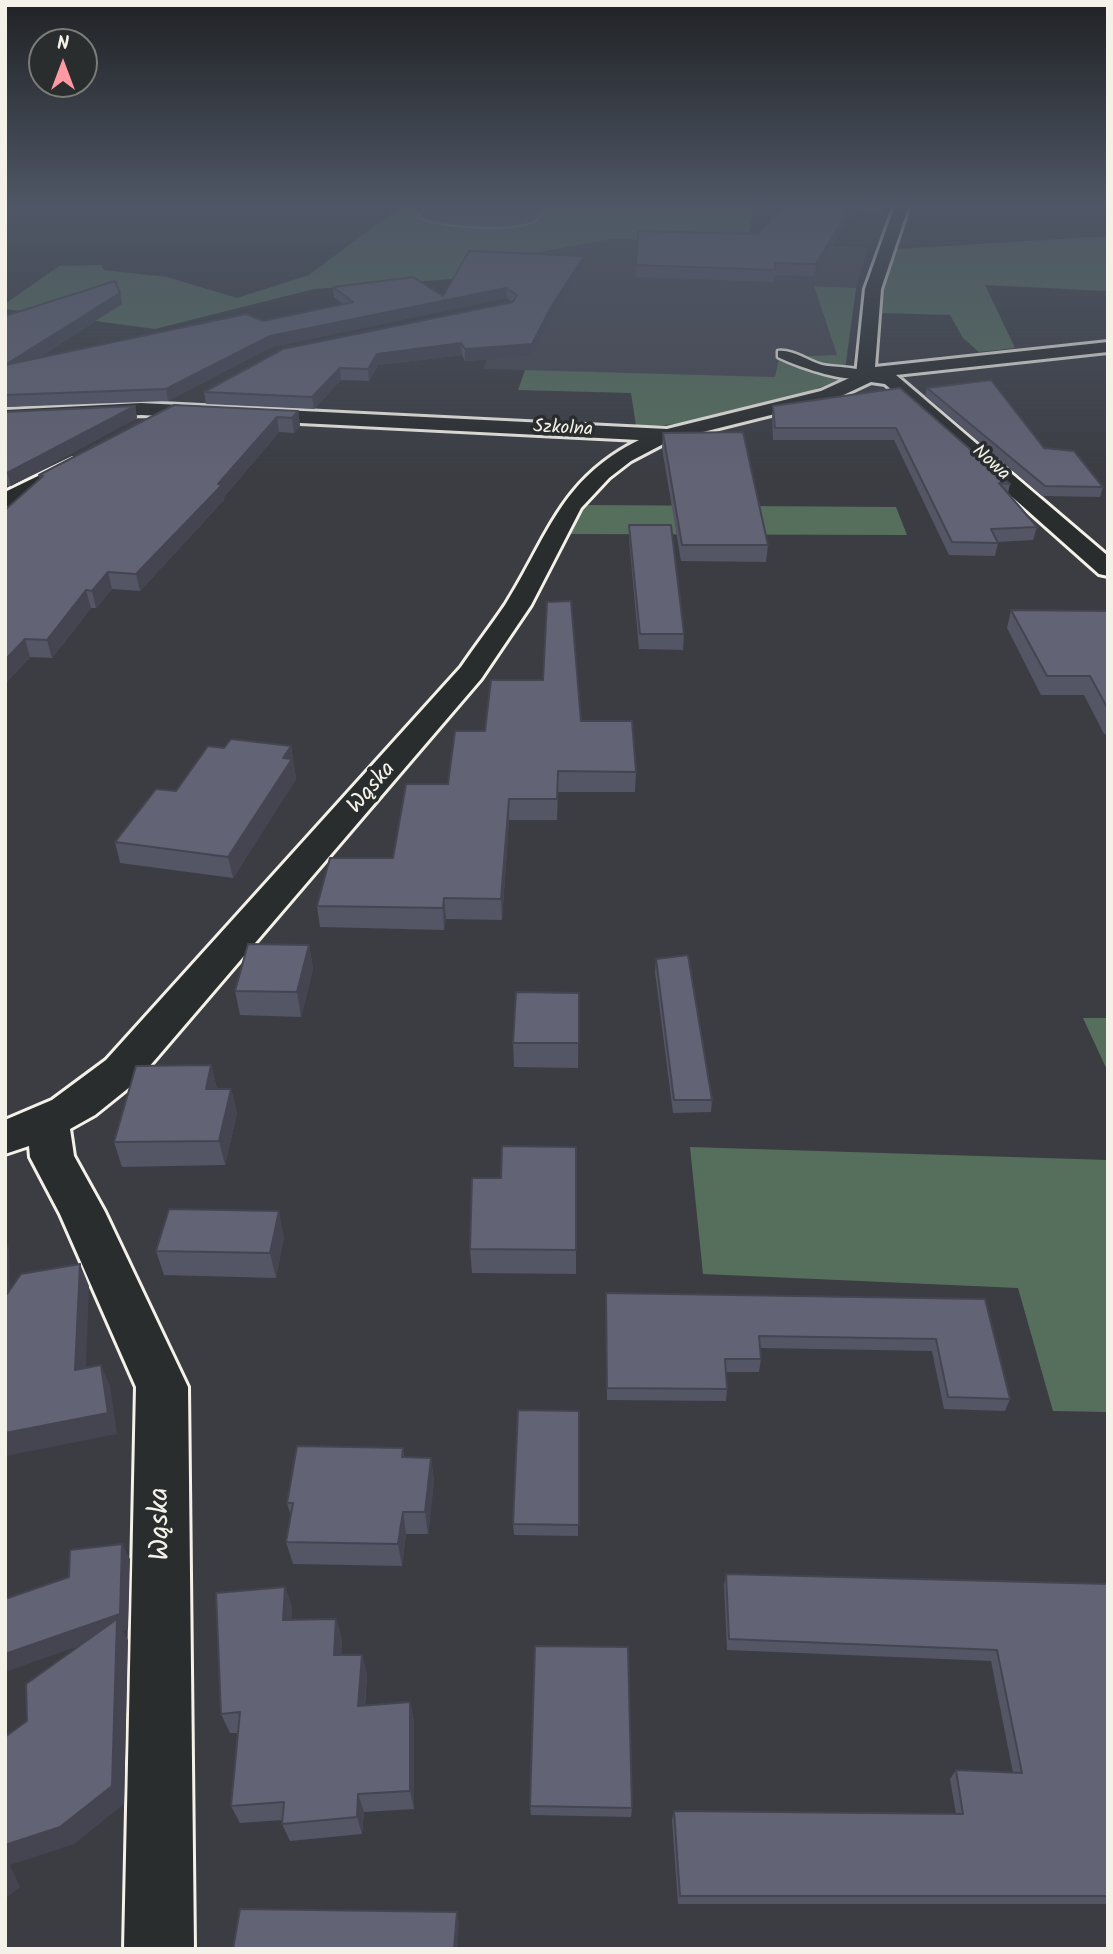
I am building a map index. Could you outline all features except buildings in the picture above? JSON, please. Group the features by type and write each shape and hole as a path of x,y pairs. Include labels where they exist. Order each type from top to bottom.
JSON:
{"street":[{"path":"865,374 872,296"},
{"name":"Szkolna","path":"5,416 171,410 667,435 828,395 851,387 865,374 1108,347"},
{"name":"Nowa","path":"865,374 891,379 928,408 1108,569"},
{"path":"138,429 208,390"},
{"name":"Wąska","path":"159,1949 162,1387 82,1212 52,1157 27,1130 86,1101 121,1072 471,673 518,605 570,506 581,493 607,466 667,435"},
{"path":"5,501 95,454"}],"lane":[{"path":"783,354 805,366 828,372 865,374"}],"shaded area":[{"path":"512,296 817,296 837,355 779,357 775,377 483,369"}],"green space":[{"path":"16,296 285,296 155,329 5,309 5,304"},
{"path":"817,296 855,296 844,377 771,404 686,423 636,426 631,393 518,390 525,370 775,377 779,357 837,355"},
{"path":"882,296 990,296 1015,348 979,352 963,338 950,315 881,313"},
{"path":"584,505 896,507 907,535 566,534"},
{"path":"1083,1018 1108,1018 1108,1072"},
{"path":"690,1147 1108,1160 1108,1412 1053,1411 1018,1288 703,1274"}]}
